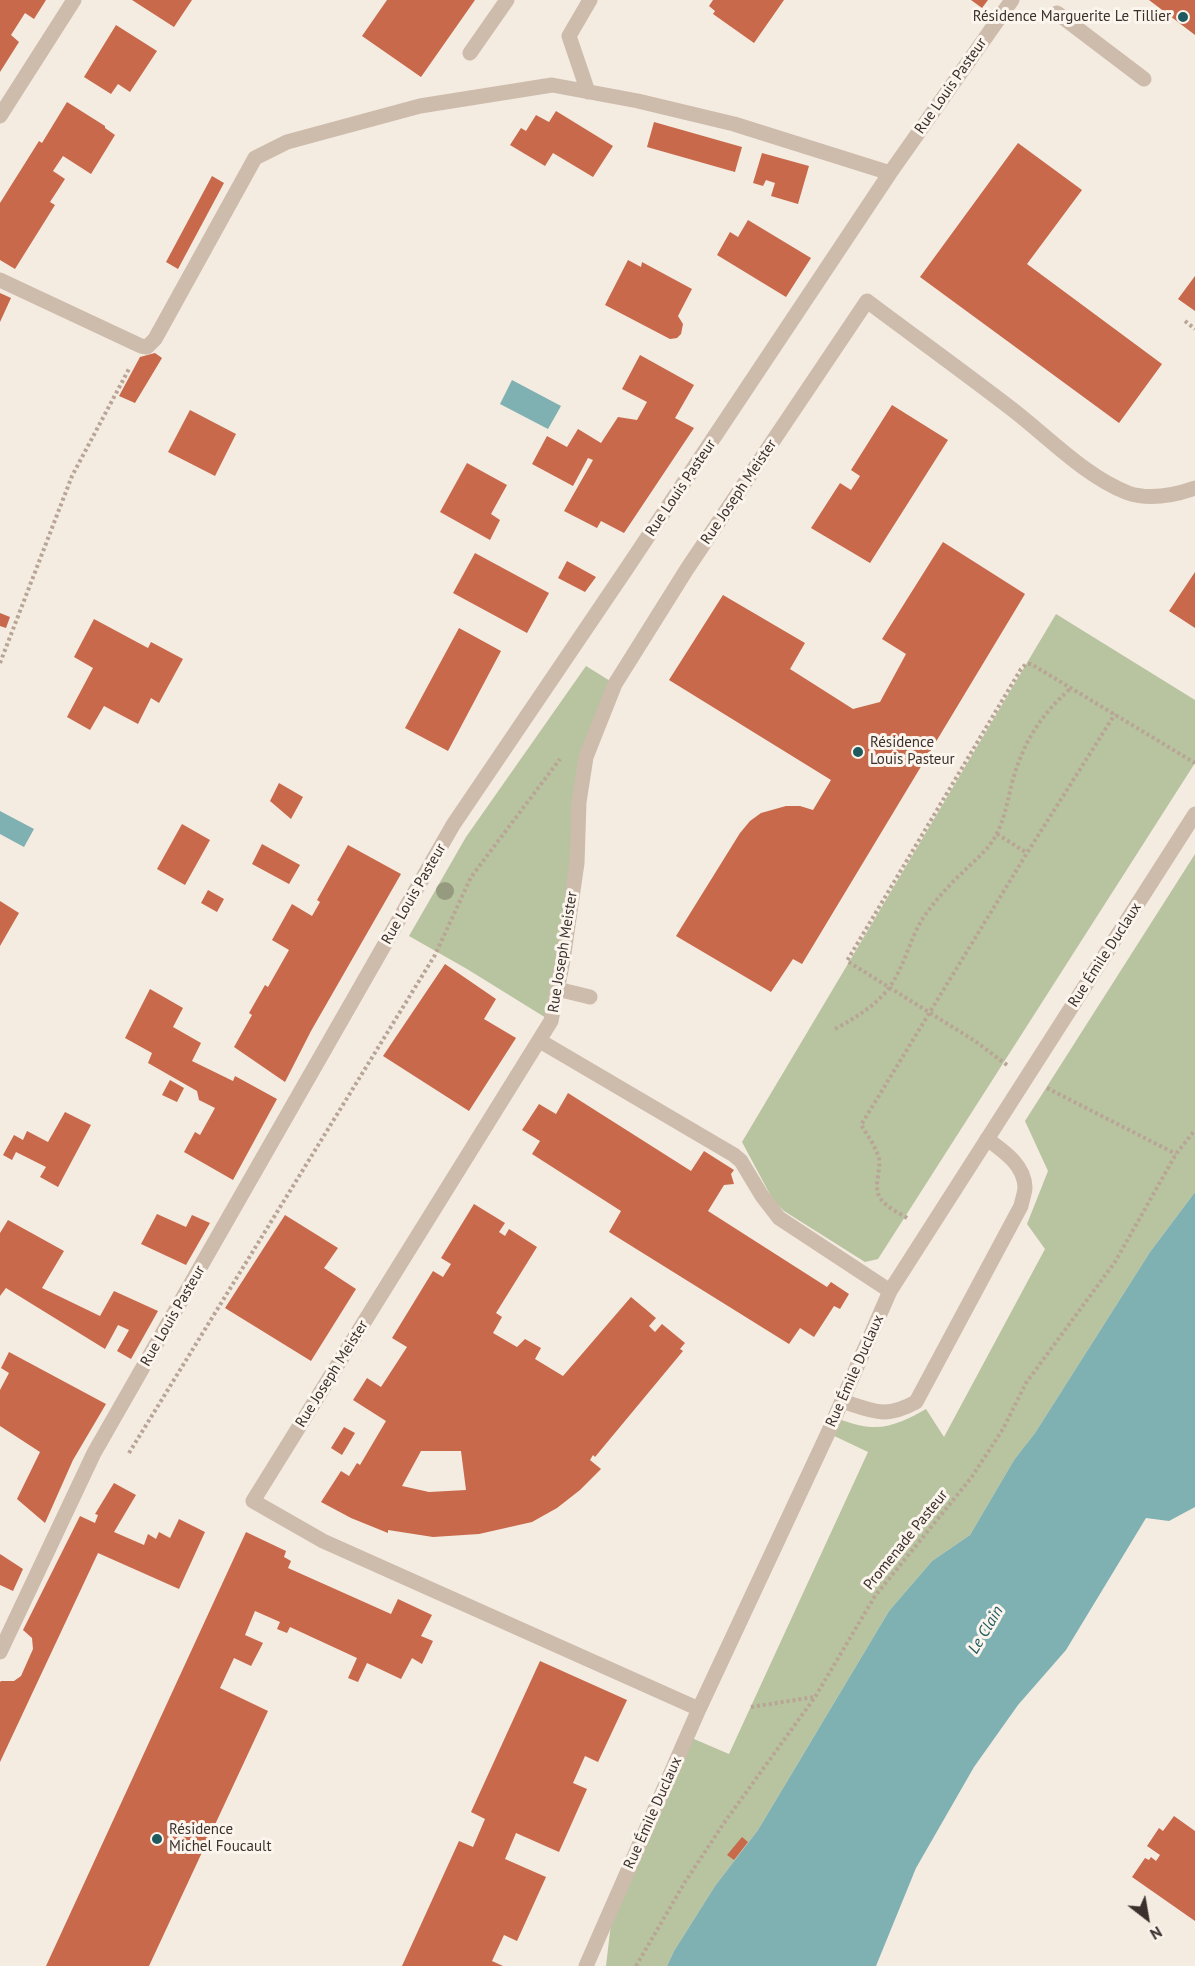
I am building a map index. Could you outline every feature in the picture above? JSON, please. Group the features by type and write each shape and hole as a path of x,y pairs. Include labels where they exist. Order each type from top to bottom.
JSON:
{"street":[{"path":"0,116 74,0"},
{"path":"470,53 507,0"},
{"path":"588,92 569,36 590,0"},
{"name":"Rue Louis Pasteur","path":"0,1652 94,1454 453,825 890,172 1012,0"},
{"path":"1057,13 1144,79"},
{"path":"0,280 147,347 155,339 255,158 287,142 420,106 552,85 734,124 890,172"},
{"name":"Rue Joseph Meister","path":"699,1709 323,1541 253,1501 551,1021 563,960 577,863 579,802 586,757 615,684 687,569 867,301 1014,411 1102,481 1130,494 1156,496 1181,493 1195,488"},
{"name":"Rue Émile Duclaux","path":"586,1966 699,1709 842,1401 890,1291 1195,814"},
{"path":"557,989 590,997"},
{"path":"540,1041 734,1155 741,1161 779,1218 890,1291"},
{"path":"842,1401 873,1411 888,1413 916,1402 1021,1206 1025,1187 1021,1171 1011,1157 987,1139"}],"path":[{"path":"1185,321 1195,329"},
{"path":"0,663 72,476 141,346"},
{"path":"1176,1154 1003,1063 975,1041 847,961 1026,664 1031,664 1195,763"},
{"path":"835,1029 861,1015 890,987 924,917 988,847 997,834 1026,743 1040,719 1071,688"},
{"path":"929,1231 886,1205 880,1197 877,1187 879,1162 871,1141 861,1125 1115,714"},
{"path":"129,1453 435,955 471,877 566,751"},
{"path":"997,834 1027,853"},
{"name":"Promenade Pasteur","path":"636,1966 685,1882 724,1822 814,1697 875,1596 971,1478 1003,1429 1026,1383 1115,1262 1176,1154 1195,1130"},
{"path":"751,1707 814,1697"}],"green space":[{"path":"1056,614 1195,700 1195,763 878,1259 865,1262 784,1211 773,1200 742,1142"},
{"path":"586,666 615,684 593,736 551,1021 409,936 466,837"},
{"path":"1195,854 1195,1192 1150,1252 1035,1433 1014,1460 970,1535 932,1561 889,1611 758,1830 715,1886 667,1966 606,1966 614,1898 687,1736 729,1754 868,1452 828,1433 835,1418 863,1426 879,1427 900,1422 926,1409 944,1437 1045,1249 1027,1224 1048,1171 1025,1121"}],"water":[{"path":"512,380 561,406 548,429 500,404"},
{"path":"0,811 34,829 24,847 0,834"},
{"name":"Le Clain","path":"1195,1192 1195,1507 1169,1521 1146,1518 1066,1650 1018,1705 974,1767 916,1868 876,1966 667,1966 715,1886 758,1830 889,1611 932,1561 970,1535 1014,1460 1035,1433 1150,1252"}],"building":[{"path":"0,0 46,0 34,19 25,13 11,35 19,42 0,72"},
{"path":"132,0 192,0 174,27"},
{"path":"387,0 475,0 421,77 362,36"},
{"path":"713,0 784,0 754,43 713,14 715,11 709,6"},
{"path":"971,0 988,0 982,8"},
{"name":"Résidence Marguerite Le Tillier","path":"1149,0 1195,0 1195,35"},
{"path":"116,25 157,51 130,92 118,84 111,94 84,77"},
{"path":"67,102 115,135 91,174 63,156 53,171 65,179 50,202 55,205 15,269 0,260 0,203 39,141 42,143"},
{"path":"556,111 613,146 593,177 553,153 545,166 510,145 521,128 526,131 536,115 549,122"},
{"path":"654,122 742,147 735,172 647,147"},
{"path":"1018,143 1082,190 1027,264 1162,364 1119,423 920,277"},
{"path":"762,153 809,166 798,204 771,196 775,183 766,180 763,186 753,183"},
{"path":"212,176 224,183 178,269 166,262"},
{"path":"748,220 811,258 786,297 717,255 730,232 738,237"},
{"path":"628,260 641,267 642,262 692,289 678,316 683,324 681,334 677,338 670,339 605,305"},
{"path":"1195,276 1195,311 1178,299"},
{"path":"0,293 11,298 0,322"},
{"path":"155,353 162,358 135,403 119,396 140,357"},
{"path":"640,355 694,385 675,418 694,428 624,533 601,521 597,528 564,511 593,460 588,458 573,486 532,464 547,436 567,447 578,429 601,443 618,417 637,420 647,402 622,389"},
{"path":"892,405 948,440 870,563 811,528 840,483 851,490 860,476 851,470"},
{"path":"190,410 236,434 215,476 168,452"},
{"path":"467,463 507,485 491,514 500,520 490,540 440,512"},
{"name":"Résidence Louis Pasteur","path":"943,542 1025,594 802,964 793,959 771,992 676,936 740,833 750,821 761,813 786,806 800,806 813,810 831,780 669,680 723,595 805,643 790,669 853,709 880,702 906,654 882,639"},
{"path":"475,553 549,593 527,633 453,593"},
{"path":"567,561 596,577 585,592 558,578"},
{"path":"1195,572 1195,628 1169,611"},
{"path":"0,613 10,617 6,628 0,626"},
{"path":"94,619 148,648 151,642 183,659 159,703 151,698 138,724 104,706 90,730 67,717 93,668 74,657"},
{"path":"459,628 501,651 448,751 405,728"},
{"path":"279,783 303,797 291,819 270,801"},
{"path":"182,824 210,840 185,885 157,869"},
{"path":"262,844 300,865 289,884 252,864"},
{"path":"348,845 401,874 311,1031 285,1082 234,1047 252,1015 249,1013 265,985 268,987 289,950 272,940 292,904 312,916 320,902 317,900"},
{"path":"208,890 224,899 217,912 201,903"},
{"path":"0,901 19,913 0,946"},
{"path":"445,964 496,999 484,1019 516,1038 469,1111 383,1056"},
{"path":"150,989 183,1008 173,1027 201,1043 192,1061 233,1081 235,1076 277,1099 233,1180 184,1152 195,1132 200,1135 215,1108 199,1100 197,1091 148,1063 152,1053 125,1038"},
{"path":"170,1080 184,1088 177,1102 162,1095"},
{"path":"568,1093 691,1171 704,1151 734,1170 731,1174 734,1184 724,1185 708,1211 827,1287 831,1282 849,1294 840,1309 834,1306 814,1337 800,1328 789,1344 609,1232 621,1211 532,1154 540,1141 522,1130 539,1104 556,1114"},
{"path":"65,1112 91,1125 58,1187 40,1177 46,1167 16,1152 12,1160 3,1155 14,1135 23,1140 27,1131 48,1142"},
{"path":"474,1204 505,1223 499,1232 505,1236 509,1229 537,1247 496,1313 502,1317 493,1333 517,1347 525,1339 541,1348 535,1359 563,1376 631,1297 656,1318 649,1326 655,1332 662,1324 685,1343 680,1349 683,1351 595,1457 593,1455 590,1460 601,1469 557,1508 532,1522 479,1534 433,1537 388,1530 388,1533 351,1518 321,1502 341,1471 349,1476 357,1463 360,1465 386,1421 353,1400 367,1378 381,1387 407,1347 392,1338 433,1271 443,1277 451,1264 441,1258","holes":["421,1451 461,1451 466,1490 429,1492 402,1486"]},
{"path":"157,1214 186,1227 192,1215 210,1223 186,1265 141,1244"},
{"path":"285,1215 338,1248 324,1268 356,1289 311,1361 225,1308"},
{"path":"8,1220 64,1251 42,1288 100,1316 114,1291 158,1311 131,1359 117,1351 129,1330 118,1325 105,1349 6,1288 0,1296 0,1233"},
{"path":"9,1352 106,1404 73,1460 45,1523 17,1499 40,1452 0,1426 0,1390 9,1373 1,1368"},
{"path":"344,1427 355,1433 342,1455 331,1448"},
{"path":"114,1483 136,1495 114,1532 144,1545 148,1534 156,1539 159,1532 170,1538 179,1519 205,1532 179,1589 98,1553 0,1762 0,1682 14,1681 21,1676 33,1649 32,1638 23,1630 80,1516 95,1523 98,1515 95,1514"},
{"name":"Résidence Michel Foucault","path":"246,1532 286,1551 284,1557 291,1561 288,1568 391,1614 398,1599 432,1615 421,1636 433,1641 422,1664 412,1658 401,1679 367,1663 358,1682 348,1678 357,1658 290,1627 287,1633 277,1629 280,1622 255,1611 245,1635 263,1643 251,1666 234,1658 220,1688 268,1711 149,1966 46,1966"},
{"path":"0,1554 23,1569 13,1591 0,1585"},
{"path":"540,1661 627,1700 598,1762 585,1756 573,1783 587,1789 559,1852 516,1833 505,1859 546,1877 517,1941 504,1935 492,1961 503,1966 402,1966 459,1841 473,1847 485,1819 471,1812"},
{"path":"1174,1816 1195,1831 1195,1921 1132,1877 1145,1858 1149,1860 1151,1857 1156,1861 1160,1855 1147,1846 1159,1828 1163,1831"},
{"path":"742,1837 748,1842 734,1860 727,1855"}],"place":[{"name":"Résidence Marguerite Le Tillier","path":"1183,17"},
{"name":"Résidence Louis Pasteur","path":"858,752"},
{"name":"Résidence Michel Foucault","path":"157,1839"}]}
